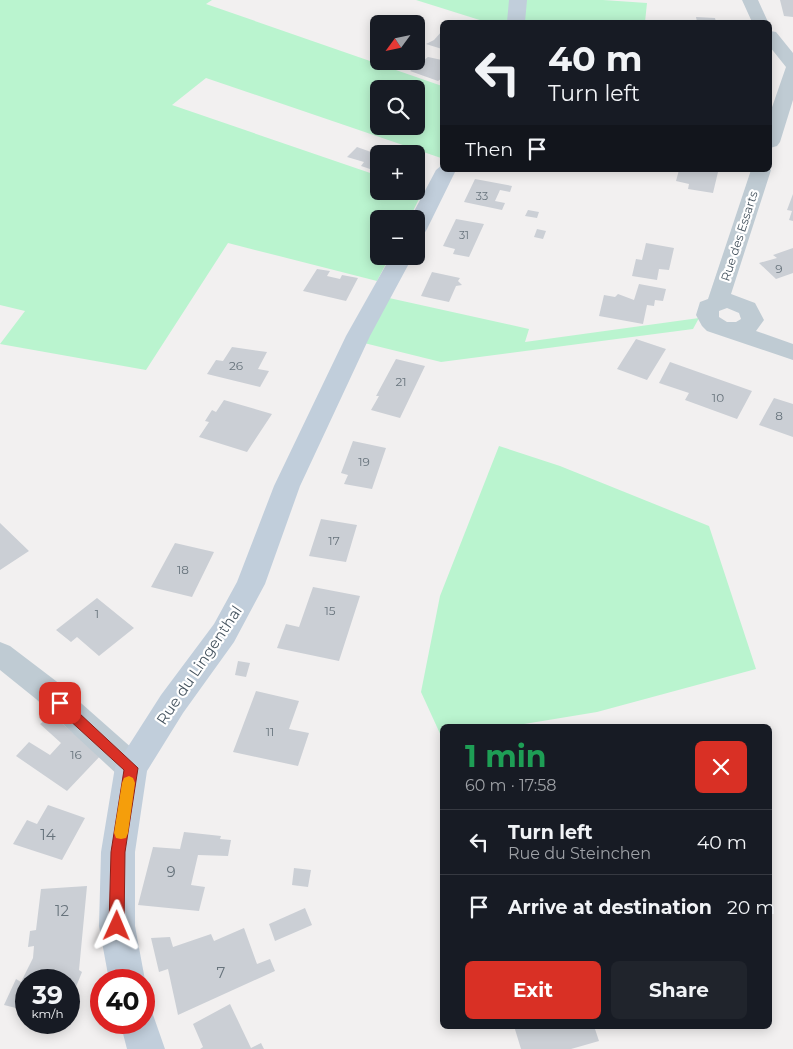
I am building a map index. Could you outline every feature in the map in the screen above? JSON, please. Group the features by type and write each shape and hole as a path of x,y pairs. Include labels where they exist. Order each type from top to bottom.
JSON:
{"street":[{"path":"516,20 518,0"},
{"path":"750,0 759,20"},
{"path":"772,38 793,64"},
{"path":"772,136 793,71"},
{"path":"425,211 445,172"},
{"name":"Rue des Essarts","path":"740,328 752,315 745,306 732,301 718,301 760,172"},
{"name":"Rue du Lingenthal","path":"125,969 117,926 118,852 131,768 172,704 224,633 251,584 287,486 358,336 397,265"},
{"path":"740,328 793,340"},
{"path":"740,328 793,352"},
{"path":"0,654 46,690 131,768"},
{"path":"142,1034 146,1049"}],"green space":[{"path":"0,0 212,0 206,4 370,61 370,70 396,70 425,80 370,80 370,134 206,78 172,105 370,173 370,200 418,200 414,210 370,210 370,265 385,265 377,281 228,243 146,370 0,344 25,311 0,305"},
{"path":"416,0 603,0 647,3 645,20 480,20"},
{"path":"425,80 440,85 440,158 425,153 425,145 403,145 373,135 425,135"},
{"path":"380,296 529,329 525,342 699,318 693,329 441,362 356,341"},
{"path":"499,446 560,466 709,526 756,669 597,712 524,724 440,724 440,734 421,692 440,596"}],"building":[{"path":"780,0 793,0 793,17 784,16"},
{"path":"696,17 715,18 716,20 697,20"},
{"path":"440,33 440,48 426,44 434,40"},
{"path":"428,57 440,60 440,80 438,81 410,71 425,70 425,59"},
{"path":"357,147 370,152 370,169 361,166 364,162 347,157"},
{"path":"678,172 718,172 713,193 688,189 689,184 676,181"},
{"path":"475,179 512,186 510,192 500,190 495,201 505,203 502,210 464,202"},
{"path":"793,194 793,221 789,220 792,211 787,210"},
{"path":"528,210 539,212 537,218 525,216"},
{"path":"456,219 484,224 469,257 453,254 455,249 443,246"},
{"path":"537,229 546,231 543,239 534,237"},
{"path":"646,243 674,248 669,270 659,269 657,280 632,276 636,259 642,260"},
{"path":"793,248 793,273 776,279 759,263 777,258 773,255"},
{"path":"317,269 330,271 327,276 340,279 342,275 358,278 346,301 303,291"},
{"path":"432,272 460,278 458,281 462,285 456,286 449,302 421,296"},
{"path":"639,284 666,289 663,301 655,300 654,306 647,305 643,324 599,316 604,295 615,297 618,294 634,300"},
{"path":"636,339 666,349 647,380 617,369"},
{"path":"232,347 267,352 258,369 269,371 260,387 207,374 216,360 223,361"},
{"path":"396,359 425,366 400,418 371,410 379,396 376,396"},
{"path":"670,362 752,391 737,419 685,400 689,393 659,383"},
{"path":"774,398 793,404 793,437 759,425"},
{"path":"224,400 272,414 247,452 199,437 209,422 205,421 212,410 216,412"},
{"path":"353,441 386,448 372,489 344,484 348,475 341,473"},
{"path":"321,519 357,525 346,562 309,556"},
{"path":"0,523 29,551 0,570"},
{"path":"175,543 214,552 192,597 151,587"},
{"path":"313,587 360,596 339,661 277,648 286,624 299,627"},
{"path":"97,598 134,628 99,656 77,637 71,642 56,630"},
{"path":"238,661 250,663 246,677 235,675"},
{"path":"256,691 299,701 289,729 309,733 298,766 233,752"},
{"path":"52,715 72,732 103,753 67,791 16,756 29,742 50,755 61,743 40,724"},
{"path":"48,805 85,818 62,860 13,844 27,820 37,824"},
{"path":"184,832 221,836 220,839 231,840 228,856 198,855 191,885 205,887 199,911 138,905 153,847 180,849"},
{"path":"294,868 311,870 308,887 292,885"},
{"path":"87,886 79,969 28,969 33,958 34,946 28,947 30,931 36,930 41,889"},
{"path":"305,908 312,925 275,941 269,924"},
{"path":"244,928 257,964 270,959 275,971 178,1015 168,969 159,972 151,938 170,937 173,947 211,934 214,941"},
{"path":"15,981 15,1008 4,1005"},
{"path":"230,1004 251,1048 261,1043 264,1049 200,1049 203,1047 193,1024"},
{"path":"515,1029 595,1029 599,1041 571,1049 521,1049"}],"slow traffic":[{"path":"121,833 129,783"}],"route":[{"path":"60,703 131,768 118,852 117,926"}]}
